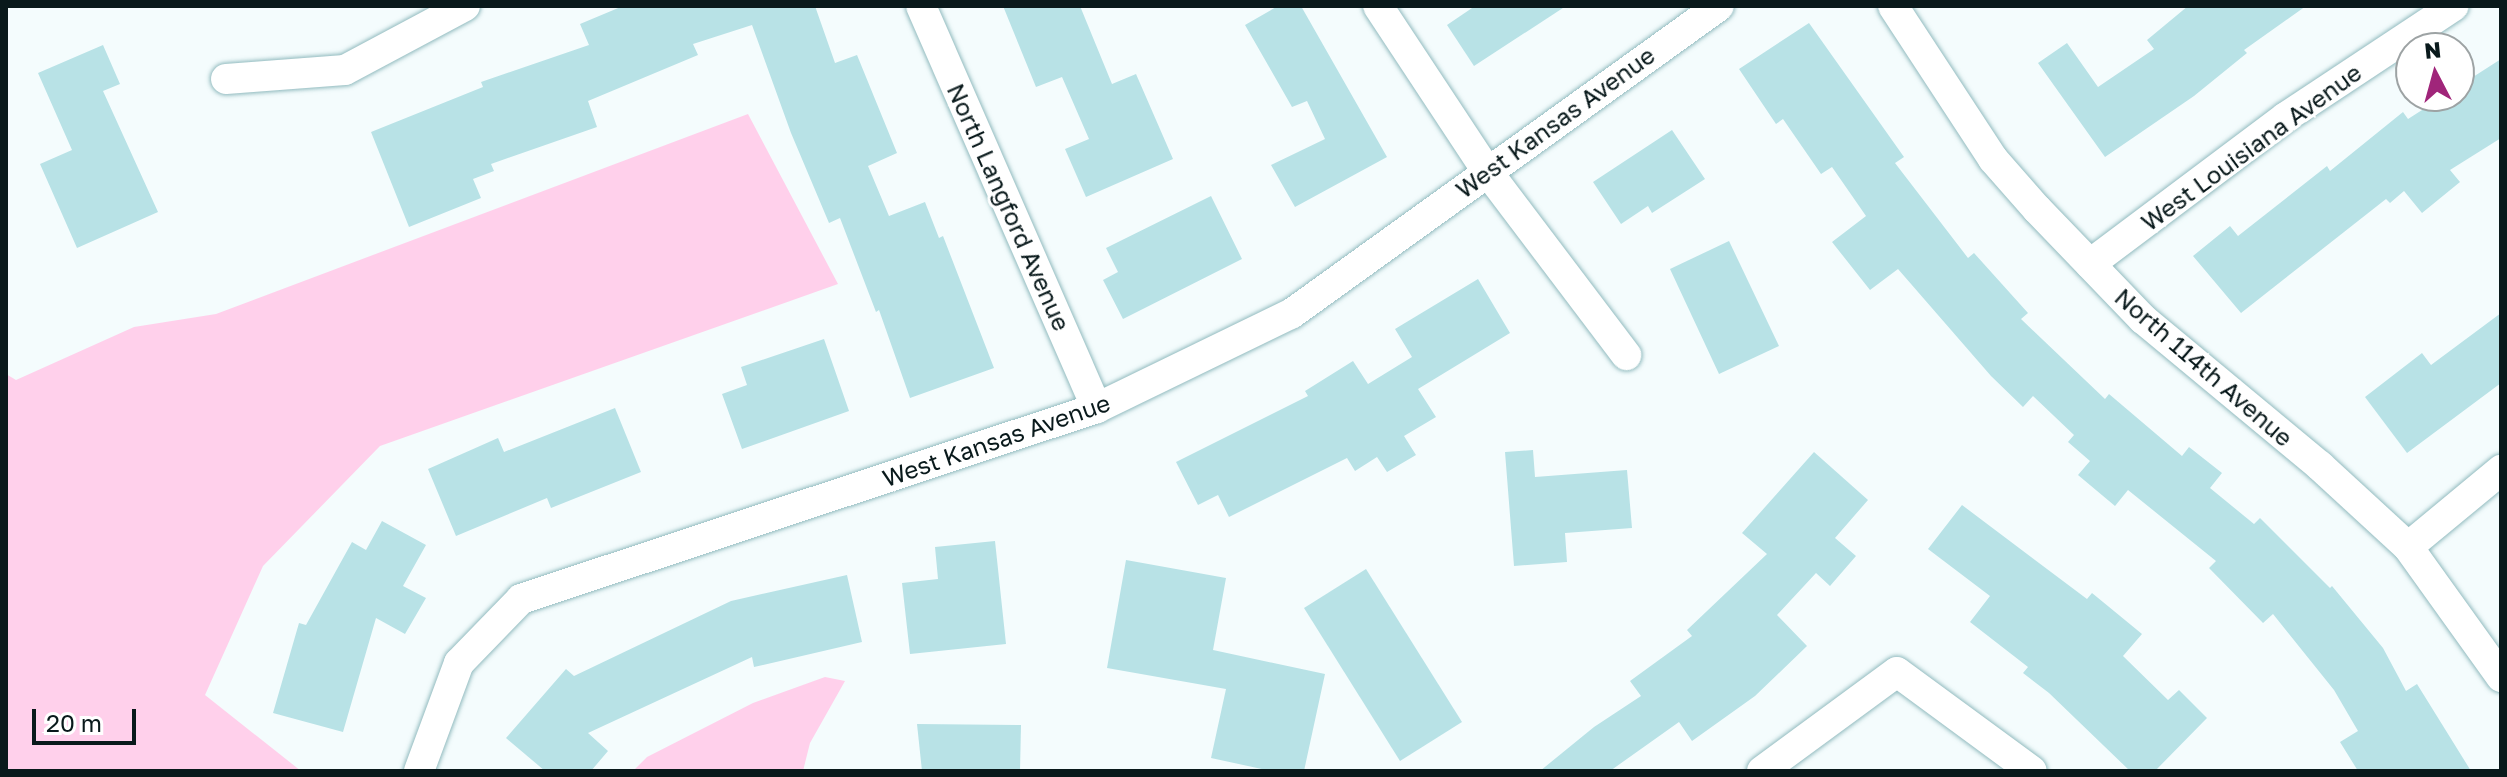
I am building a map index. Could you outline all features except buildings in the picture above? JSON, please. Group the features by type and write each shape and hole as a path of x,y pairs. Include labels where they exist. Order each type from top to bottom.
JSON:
{"street":[{"path":"226,79 345,70 465,6"},
{"name":"North Langford Avenue","path":"921,6 1097,408"},
{"path":"1378,6 1487,171 1626,355"},
{"name":"West Kansas Avenue","path":"419,771 459,663 521,599 1097,408 1291,314 1719,6"},
{"name":"North 114th Avenue","path":"1893,6 1993,159 2090,264 2186,358 2320,466 2408,547 2501,677"},
{"name":"West Louisiana Avenue","path":"2090,264 2286,117 2454,6"},
{"path":"2408,547 2501,470"},
{"path":"1762,771 1897,672 2032,771"}],"shaded area":[{"path":"748,114 838,284 380,446 263,566 205,695 301,771 6,771 6,374 16,380 134,327 216,314"},
{"path":"825,677 845,681 810,743 803,771 633,771 647,757 753,703"}]}
